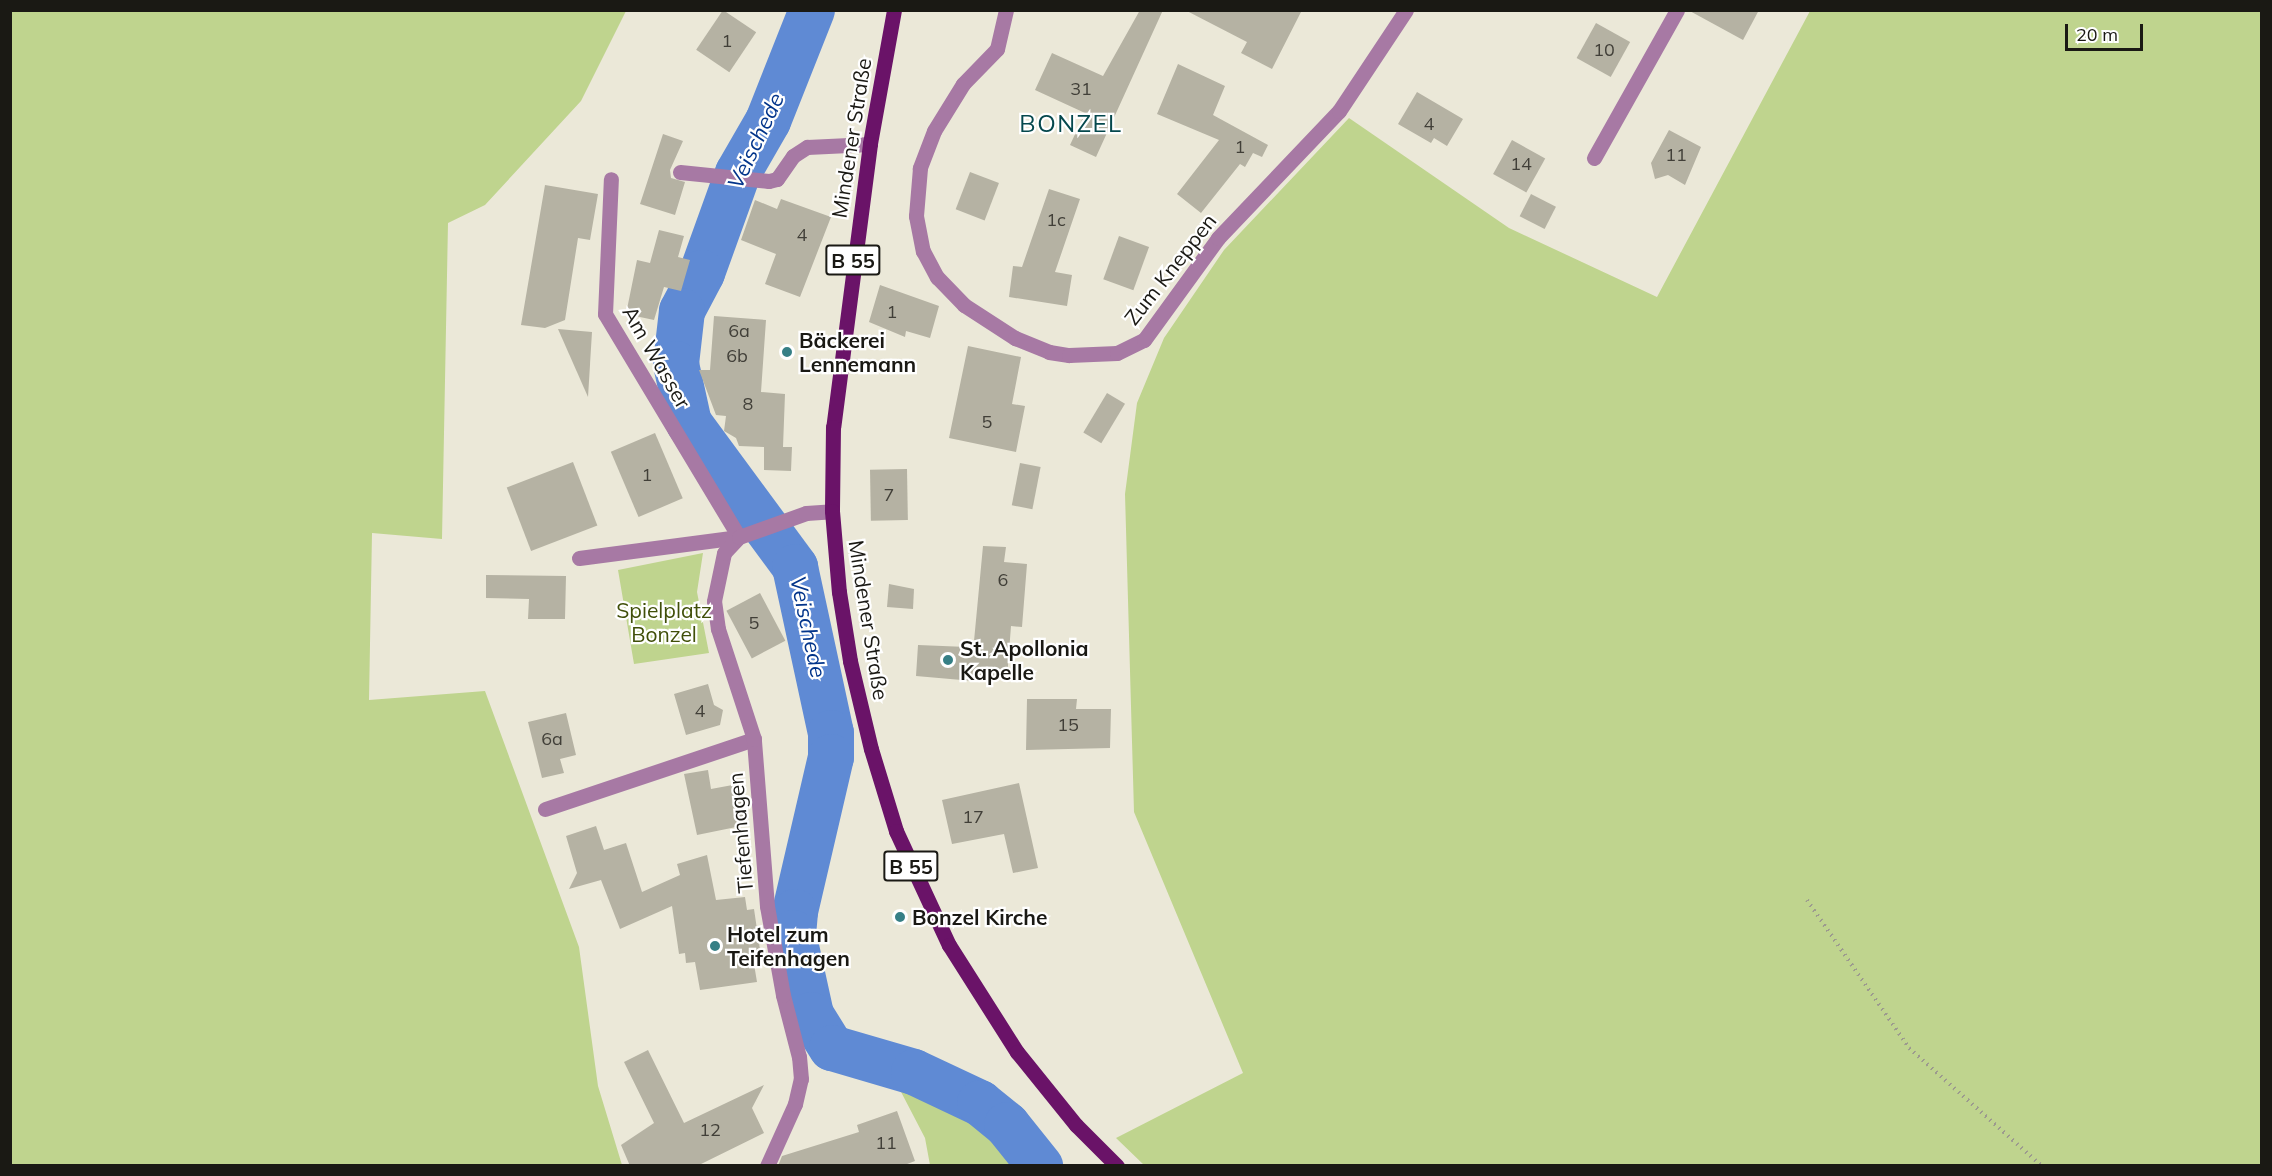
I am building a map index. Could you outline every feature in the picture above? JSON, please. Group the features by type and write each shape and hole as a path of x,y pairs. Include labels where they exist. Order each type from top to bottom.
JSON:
{"main road":[{"name":"Mindener Straße","path":"894,10 870,144 840,352 833,427 832,511 839,592 850,661 871,749 896,831 916,879 949,945 1017,1052 1076,1125 1117,1166"}],"street":[{"name":"Zum Kneppen","path":"1006,10 997,49 963,84 934,130 921,168 916,216 923,251 937,277 964,305 1015,338 1049,352 1069,355 1117,353 1144,340 1218,238 1339,111 1406,10"},
{"path":"1594,158 1677,10"},
{"path":"680,172 757,180 777,179 798,152 807,147 870,144"},
{"name":"Am Wasser","path":"610,178 605,315 745,534"},
{"path":"579,558 745,534 790,518 832,511"},
{"name":"Tiefenhagen","path":"745,534 724,553 714,601 718,629 754,739 767,906 801,1079 795,1104 767,1166"},
{"name":"Tiefenhagen","path":"546,809 754,739"}],"path":[{"path":"1807,900 1909,1048 2042,1166"}],"green space":[{"path":"10,11 626,11 581,101 485,205 448,223 442,539 372,533 369,700 485,691 579,947 598,1086 622,1165 11,1165"},
{"path":"1810,11 2261,11 2261,1165 1144,1165 1116,1138 1243,1073 1134,812 1125,494 1137,403 1164,338 1224,250 1349,118 1509,228 1657,297"},
{"name":"Spielplatz Bonzel","path":"703,553 697,592 709,653 634,664 618,570"},
{"path":"899,1088 961,1098 1026,1165 930,1165 925,1138"}],"building":[{"path":"723,10 756,32 729,72 696,50"},
{"path":"1140,10 1163,10 1096,157 1070,145 1085,113 1035,90 1052,53 1103,76"},
{"path":"1185,10 1302,10 1272,69 1241,53 1247,42"},
{"path":"1688,10 1759,10 1743,40"},
{"path":"1596,23 1630,42 1611,77 1577,58"},
{"path":"1178,64 1225,86 1213,115 1268,145 1262,157 1253,153 1245,167 1240,164 1201,213 1177,194 1219,140 1157,114"},
{"path":"1417,92 1463,119 1447,146 1434,138 1431,143 1398,124"},
{"path":"1669,130 1701,147 1685,185 1668,175 1655,179 1651,163"},
{"path":"663,134 683,141 670,170 671,178 685,182 675,215 640,204"},
{"path":"1512,140 1545,158 1526,193 1493,174"},
{"path":"970,172 999,183 985,220 956,209"},
{"path":"545,185 598,194 590,240 578,238 565,320 545,328 521,325"},
{"path":"1049,189 1080,199 1055,272 1072,275 1067,306 1009,297 1013,266 1022,267"},
{"path":"1531,194 1556,207 1545,229 1520,216"},
{"path":"781,199 831,217 800,297 765,284 776,254 741,240 755,200 777,209"},
{"path":"659,230 684,236 678,257 690,260 681,291 664,287 654,320 626,314 637,260 650,263"},
{"path":"1119,236 1149,247 1133,290 1103,279"},
{"path":"880,285 939,306 930,338 906,331 905,337 869,322"},
{"path":"714,316 766,320 761,392 785,394 783,447 792,447 791,471 764,470 764,447 739,446 736,438 724,431 726,416 716,415 699,370 710,370"},
{"path":"558,329 592,332 588,397"},
{"path":"968,346 1021,357 1012,404 1025,406 1016,452 949,438"},
{"path":"1107,393 1125,404 1101,443 1083,432"},
{"path":"655,433 683,498 639,517 611,452"},
{"path":"573,462 597,525 531,551 507,487"},
{"path":"1020,463 1041,467 1032,509 1012,505"},
{"path":"907,469 908,520 871,521 870,470"},
{"path":"983,546 1006,547 1004,562 1027,564 1022,627 1011,626 1007,678 980,675 973,681 916,676 918,645 967,647 968,641 974,641"},
{"path":"486,575 566,576 565,619 528,619 529,599 486,598"},
{"path":"889,584 914,589 913,609 887,607"},
{"path":"760,593 785,641 752,659 726,611"},
{"path":"708,684 714,705 723,710 720,725 686,735 674,694"},
{"path":"1027,699 1077,699 1076,709 1111,709 1110,748 1026,750"},
{"path":"566,713 576,755 560,759 564,773 542,778 528,722"},
{"path":"708,770 711,789 738,784 746,825 697,835 684,774"},
{"path":"1019,783 1038,868 1013,873 1004,834 952,844 942,800"},
{"path":"596,826 604,850 626,843 642,892 680,875 677,864 707,855 716,900 745,897 747,910 754,909 762,963 754,964 757,982 700,990 695,962 686,963 685,953 679,954 672,906 620,929 601,880 569,889 577,873 566,836"},
{"path":"648,1050 684,1123 764,1085 752,1108 764,1133 697,1166 630,1166 621,1145 654,1123 624,1062"},
{"path":"897,1111 915,1161 902,1166 778,1166 782,1156 859,1132 857,1125"}],"waterway":[{"name":"Veischede","path":"812,10 768,121 738,173 702,273 682,311 676,364 689,423 795,567 831,733 831,757 795,912 793,933 811,1015 832,1048 914,1072 980,1103 1007,1125 1040,1166"}],"place":[{"name":"Bäckerei Lennemann","path":"787,352"},
{"name":"St. Apollonia Kapelle","path":"948,660"},
{"name":"Bonzel Kirche","path":"900,917"},
{"name":"Hotel zum Teifenhagen","path":"715,946"}],"district":[{"name":"BONZEL","path":"1071,124"}]}
